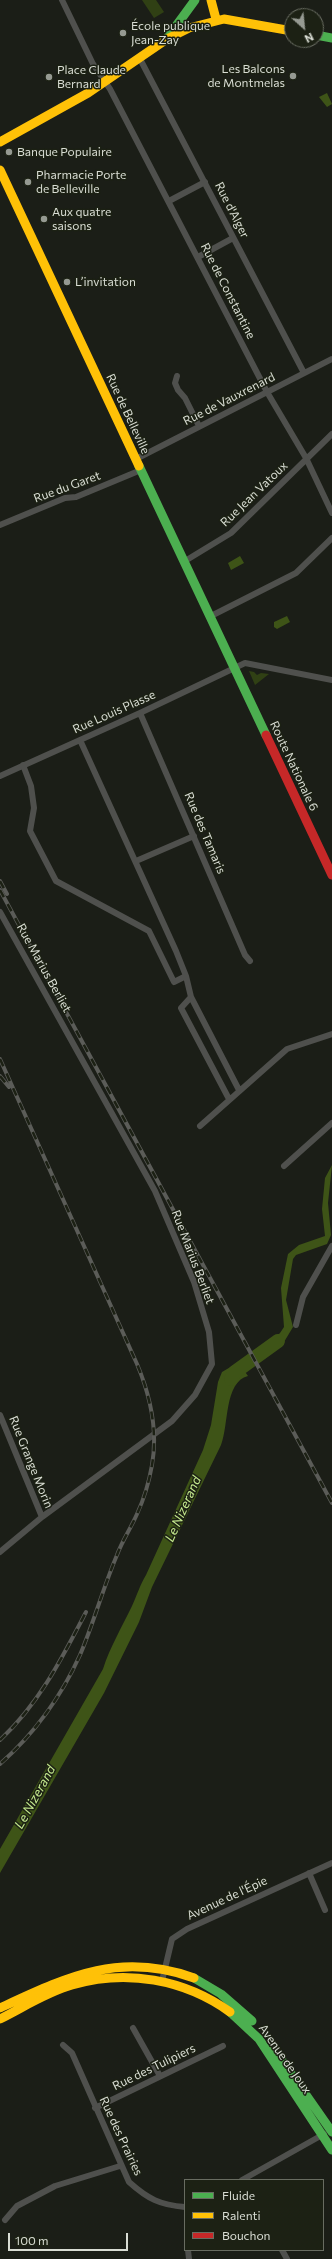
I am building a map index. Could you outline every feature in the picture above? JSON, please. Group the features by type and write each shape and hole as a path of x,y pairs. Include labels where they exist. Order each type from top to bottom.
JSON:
{"main road":[{"path":"167,39 195,0"},
{"path":"211,0 216,20"},
{"path":"0,142 88,93 139,57 167,39 189,28 216,20 284,30"},
{"path":"324,37 332,45"},
{"name":"Rue de Belleville","path":"0,170 235,667"},
{"name":"Route Nationale 6","path":"235,667 332,875"},
{"name":"Avenue de Joux","path":"0,2008 72,1975 97,1969 130,1965 164,1969 191,1977 210,1986 240,2009 267,2039 331,2131"},
{"name":"Avenue de Joux","path":"0,2019 71,1985 93,1979 121,1976 162,1981 186,1988 227,2009 246,2024 259,2039 332,2150"}],"street":[{"name":"Rue de Constantine","path":"62,0 89,57 104,81 169,201 267,392 306,458 332,513"},
{"name":"Rue d'Alger","path":"139,57 304,374"},
{"path":"169,201 205,182"},
{"path":"198,257 233,238"},
{"name":"Rue de Vauxrenard","path":"136,459 332,359"},
{"path":"177,376 175,383 178,390 185,398 199,426"},
{"name":"Rue Jean Vatoux","path":"185,561 231,533 332,434"},
{"name":"Rue du Garet","path":"0,525 65,498 76,497 141,470"},
{"path":"212,616 296,573 332,538"},
{"name":"Rue Louis Plasse","path":"0,776 140,713 245,662 332,680"},
{"name":"Rue des Tamaris","path":"140,713 246,955 250,961"},
{"path":"80,740 136,860 186,976 191,997 239,1090"},
{"path":"24,765 31,786 34,808 30,831 56,881 149,932 174,982 186,976"},
{"path":"136,860 194,836"},
{"name":"Rue Marius Berliet","path":"0,912 155,1191 194,1282 209,1332 212,1364 195,1395 172,1421 42,1517 0,1552"},
{"path":"191,997 181,1008 229,1099"},
{"path":"200,1126 287,1049 332,1034"},
{"path":"284,1166 332,1123"},
{"path":"296,1325 303,1297 332,1246"},
{"name":"Rue Grange Morin","path":"0,1415 42,1517"},
{"name":"Avenue de l'Épie","path":"162,1981 172,1939 182,1932 332,1863"},
{"path":"309,1873 325,1910"},
{"path":"133,2028 160,2076"},
{"name":"Rue des Prairies","path":"63,2045 72,2054 120,2166 129,2182 143,2195 165,2205 184,2207"},
{"name":"Rue des Tulipiers","path":"95,2108 223,2046"},
{"path":"244,2179 331,2131"},
{"path":"6,2220 17,2206 55,2186 120,2166"}],"shaded area":[{"path":"142,0 156,0 164,12 154,18"},
{"path":"249,671 254,672 257,675 261,673 269,674 255,685"}],"water":[{"path":"327,93 332,104 327,107 319,97"},
{"path":"240,556 244,563 231,570 228,563"},
{"path":"287,616 290,622 277,629 274,627 274,622"},
{"path":"332,1165 328,1203 331,1235 327,1244 296,1255 293,1259 286,1300 293,1327 284,1342 265,1355 262,1351 284,1327 281,1288 288,1254 299,1245 325,1236 322,1209 325,1178"},
{"path":"244,1359 243,1369 248,1376 240,1380 235,1386 231,1395 221,1445 152,1587 139,1622 104,1693 0,1873 0,1849 103,1669 203,1450 211,1425 218,1382 222,1372"}],"waterway":[{"name":"Le Nizerand","path":"231,1379 235,1372 278,1341"}],"railway":[{"path":"0,881 7,894"},
{"path":"0,890 332,1503"},
{"path":"0,1059 142,1376 152,1413 154,1439 152,1465 148,1484 140,1508 119,1550 90,1630 73,1671 46,1714 24,1740 0,1764"},
{"path":"0,1076 9,1087"},
{"path":"0,1740 27,1711 49,1680 86,1612"}],"traffic: fast":[{"path":"168,37 195,0"},
{"path":"324,36 332,38"},
{"path":"139,466 266,735"},
{"path":"194,1978 221,1994 252,2021"},
{"path":"230,2012 259,2039 332,2150"},
{"path":"274,2049 332,2132"}],"traffic: slow":[{"path":"211,0 216,19"},
{"path":"0,142 88,93 167,39 189,28 224,19 284,30"},
{"path":"0,170 139,466"},
{"path":"0,2008 48,1986 94,1971 117,1967 141,1967 167,1970 194,1978"},
{"path":"0,2019 63,1988 92,1980 113,1978 154,1980 174,1985 194,1992 230,2012"}],"traffic: jam":[{"path":"266,735 332,875"}],"place":[{"name":"École publique Jean-Zay","path":"123,33"},
{"name":"Les Balcons de Montmelas","path":"293,76"},
{"name":"Place Claude Bernard","path":"49,77"},
{"name":"Banque Populaire","path":"9,152"},
{"name":"Pharmacie Porte de Belleville","path":"28,182"},
{"name":"Aux quatre saisons","path":"44,219"},
{"name":"L’invitation","path":"67,282"}]}
